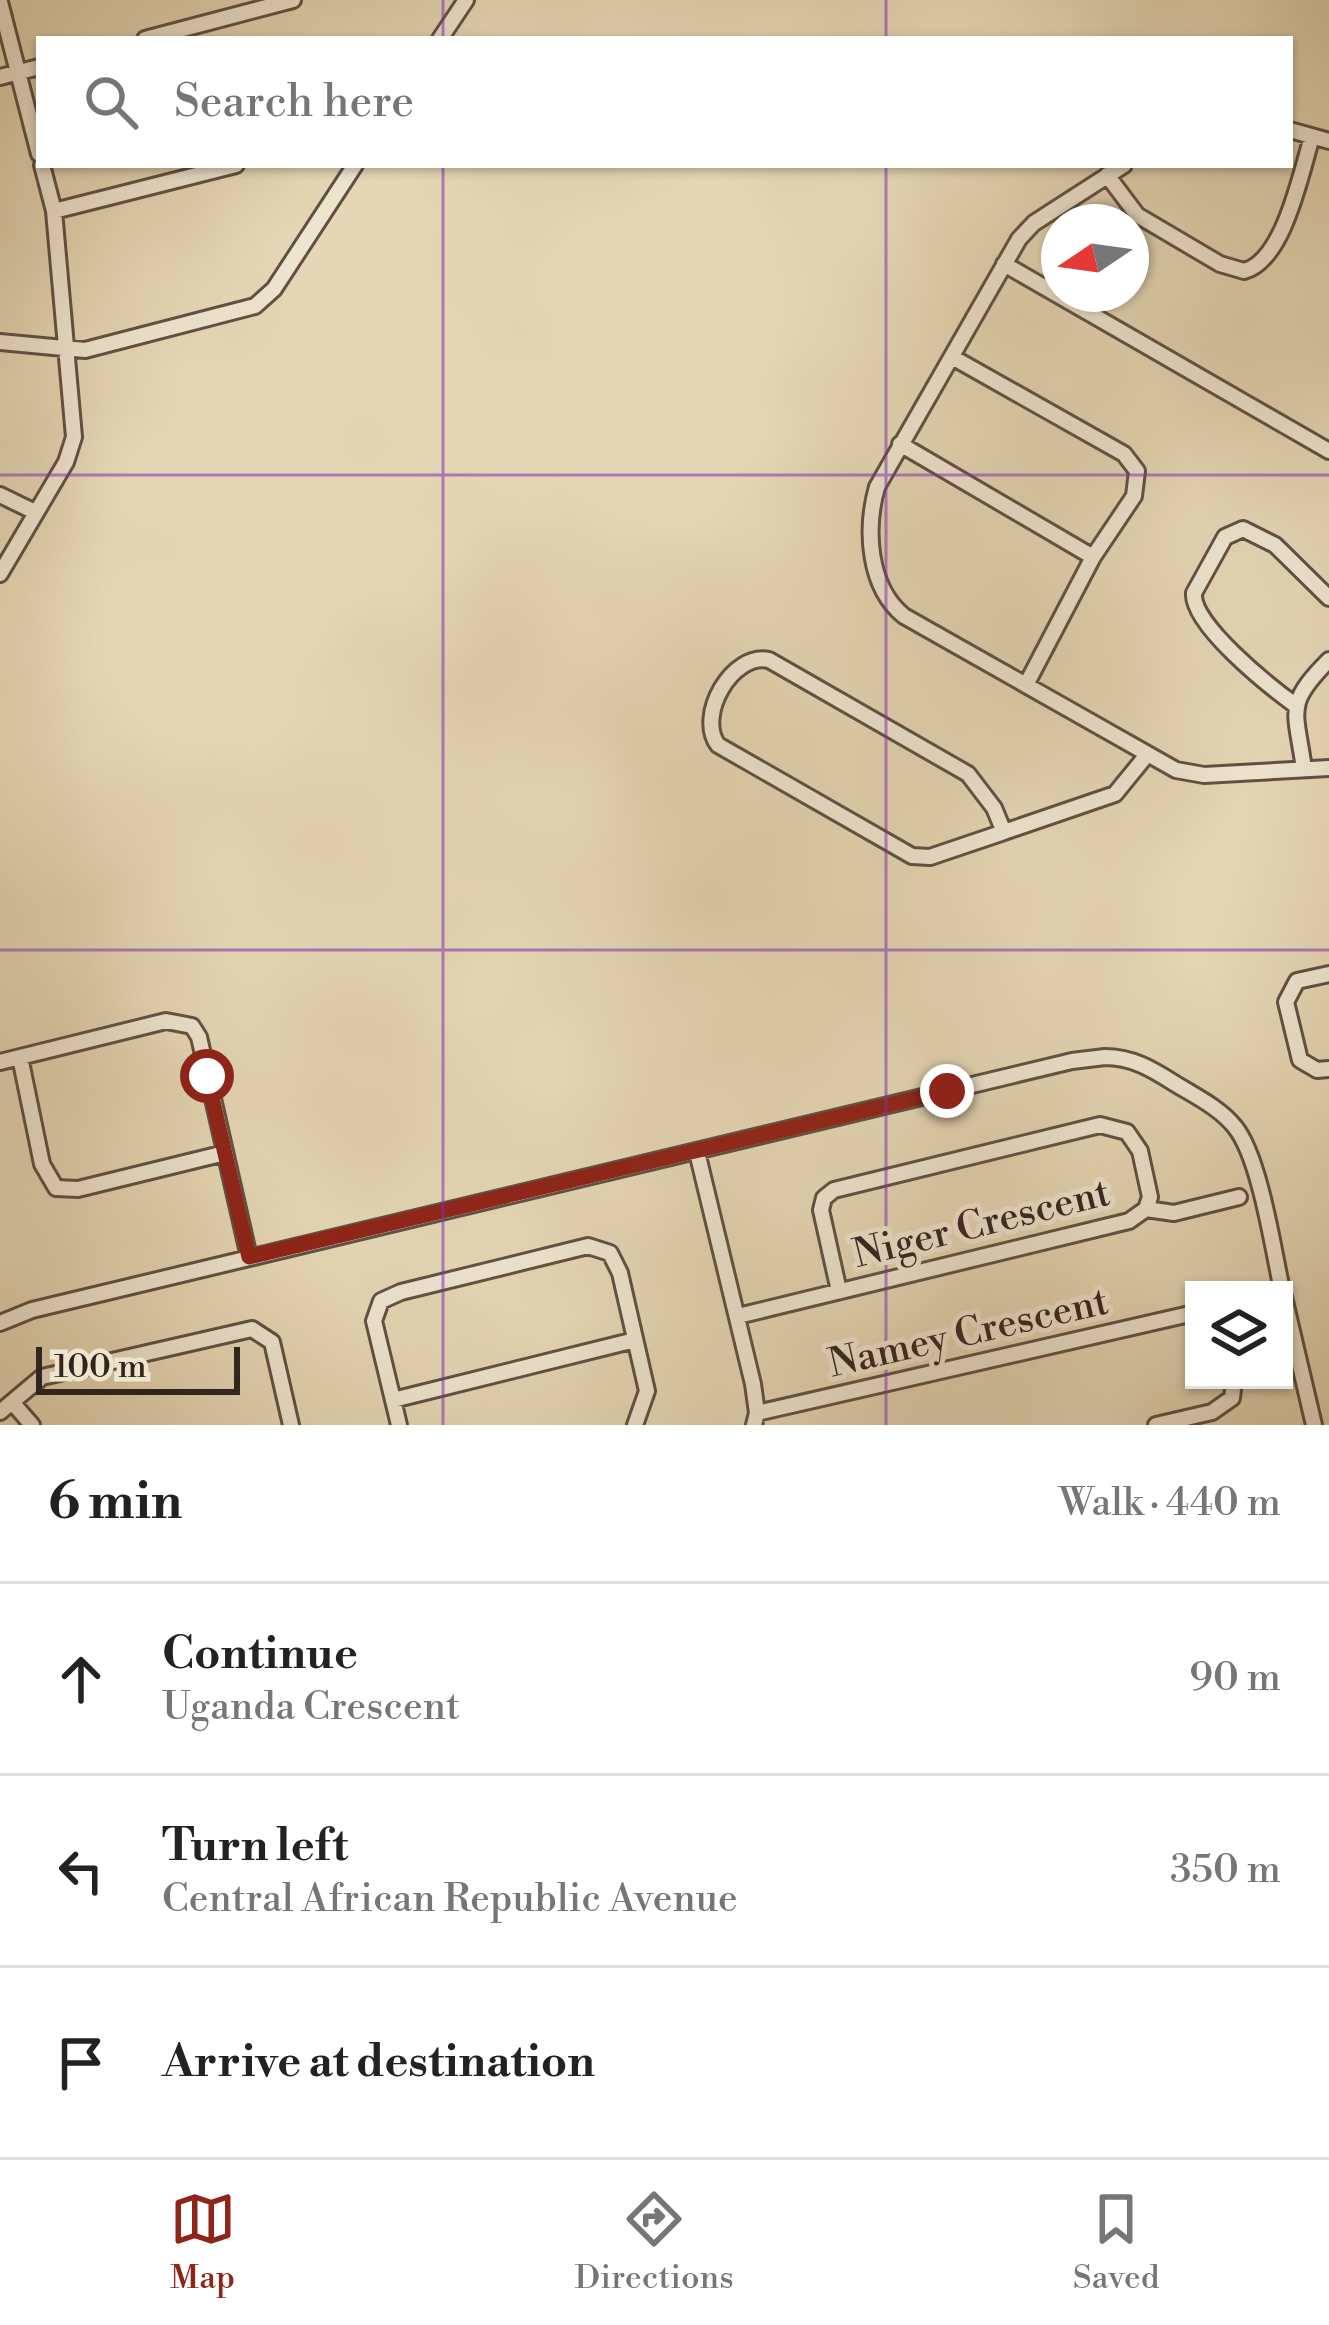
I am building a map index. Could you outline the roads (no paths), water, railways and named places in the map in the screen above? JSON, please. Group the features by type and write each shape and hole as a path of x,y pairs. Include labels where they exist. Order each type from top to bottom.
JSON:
{"street":[{"path":"156,36 293,0"},
{"path":"442,36 466,0"},
{"path":"0,2 36,142"},
{"path":"0,77 36,68"},
{"path":"1293,131 1329,141"},
{"path":"1107,176 1137,215 1220,264 1244,271 1263,262 1276,238 1312,136"},
{"path":"0,574 72,446 54,212 43,168"},
{"path":"54,212 224,168"},
{"path":"0,342 85,350 255,306 274,289 353,168"},
{"path":"1119,168 1034,223 1004,264 900,443 872,506 874,564 882,590 904,616 1146,756 1193,775 1329,768"},
{"path":"1004,264 1329,451"},
{"path":"952,357 1132,460 1137,471 1137,490 1093,556 1027,683"},
{"path":"900,443 1093,556"},
{"path":"0,495 35,512"},
{"path":"1295,705 1200,618 1194,592 1225,536 1244,529 1275,545 1329,598"},
{"path":"1004,832 994,808 968,774 769,660 757,657 741,664 710,714 710,733 718,745 912,856 930,857 1110,797 1146,756"},
{"path":"1304,769 1295,705 1303,686 1329,660"},
{"path":"1329,974 1297,980 1286,1002 1300,1060 1317,1070 1329,1069"},
{"path":"0,1062 166,1021 188,1023 199,1037 249,1257"},
{"path":"20,1058 42,1164 61,1190 225,1153"},
{"path":"0,1323 32,1310 1072,1061 1126,1058 1218,1111 1238,1130 1251,1159 1280,1281"},
{"name":"Niger Crescent","path":"738,1316 1129,1221 1146,1209 1149,1187 1137,1144 1127,1132 1110,1126 839,1188 824,1198 821,1210 839,1291"},
{"path":"697,1152 738,1316 756,1419"},
{"path":"1146,1209 1174,1213 1239,1197"},
{"path":"399,1425 374,1321 381,1301 588,1246 610,1253 620,1274 647,1391 635,1425"},
{"name":"Namey Crescent","path":"756,1419 1185,1315"},
{"path":"32,1425 6,1407 42,1377 252,1329 272,1342 287,1424"},
{"path":"1293,1336 1314,1425"},
{"path":"393,1400 634,1340"},
{"path":"1156,1425 1221,1408 1232,1398 1233,1389"}]}
